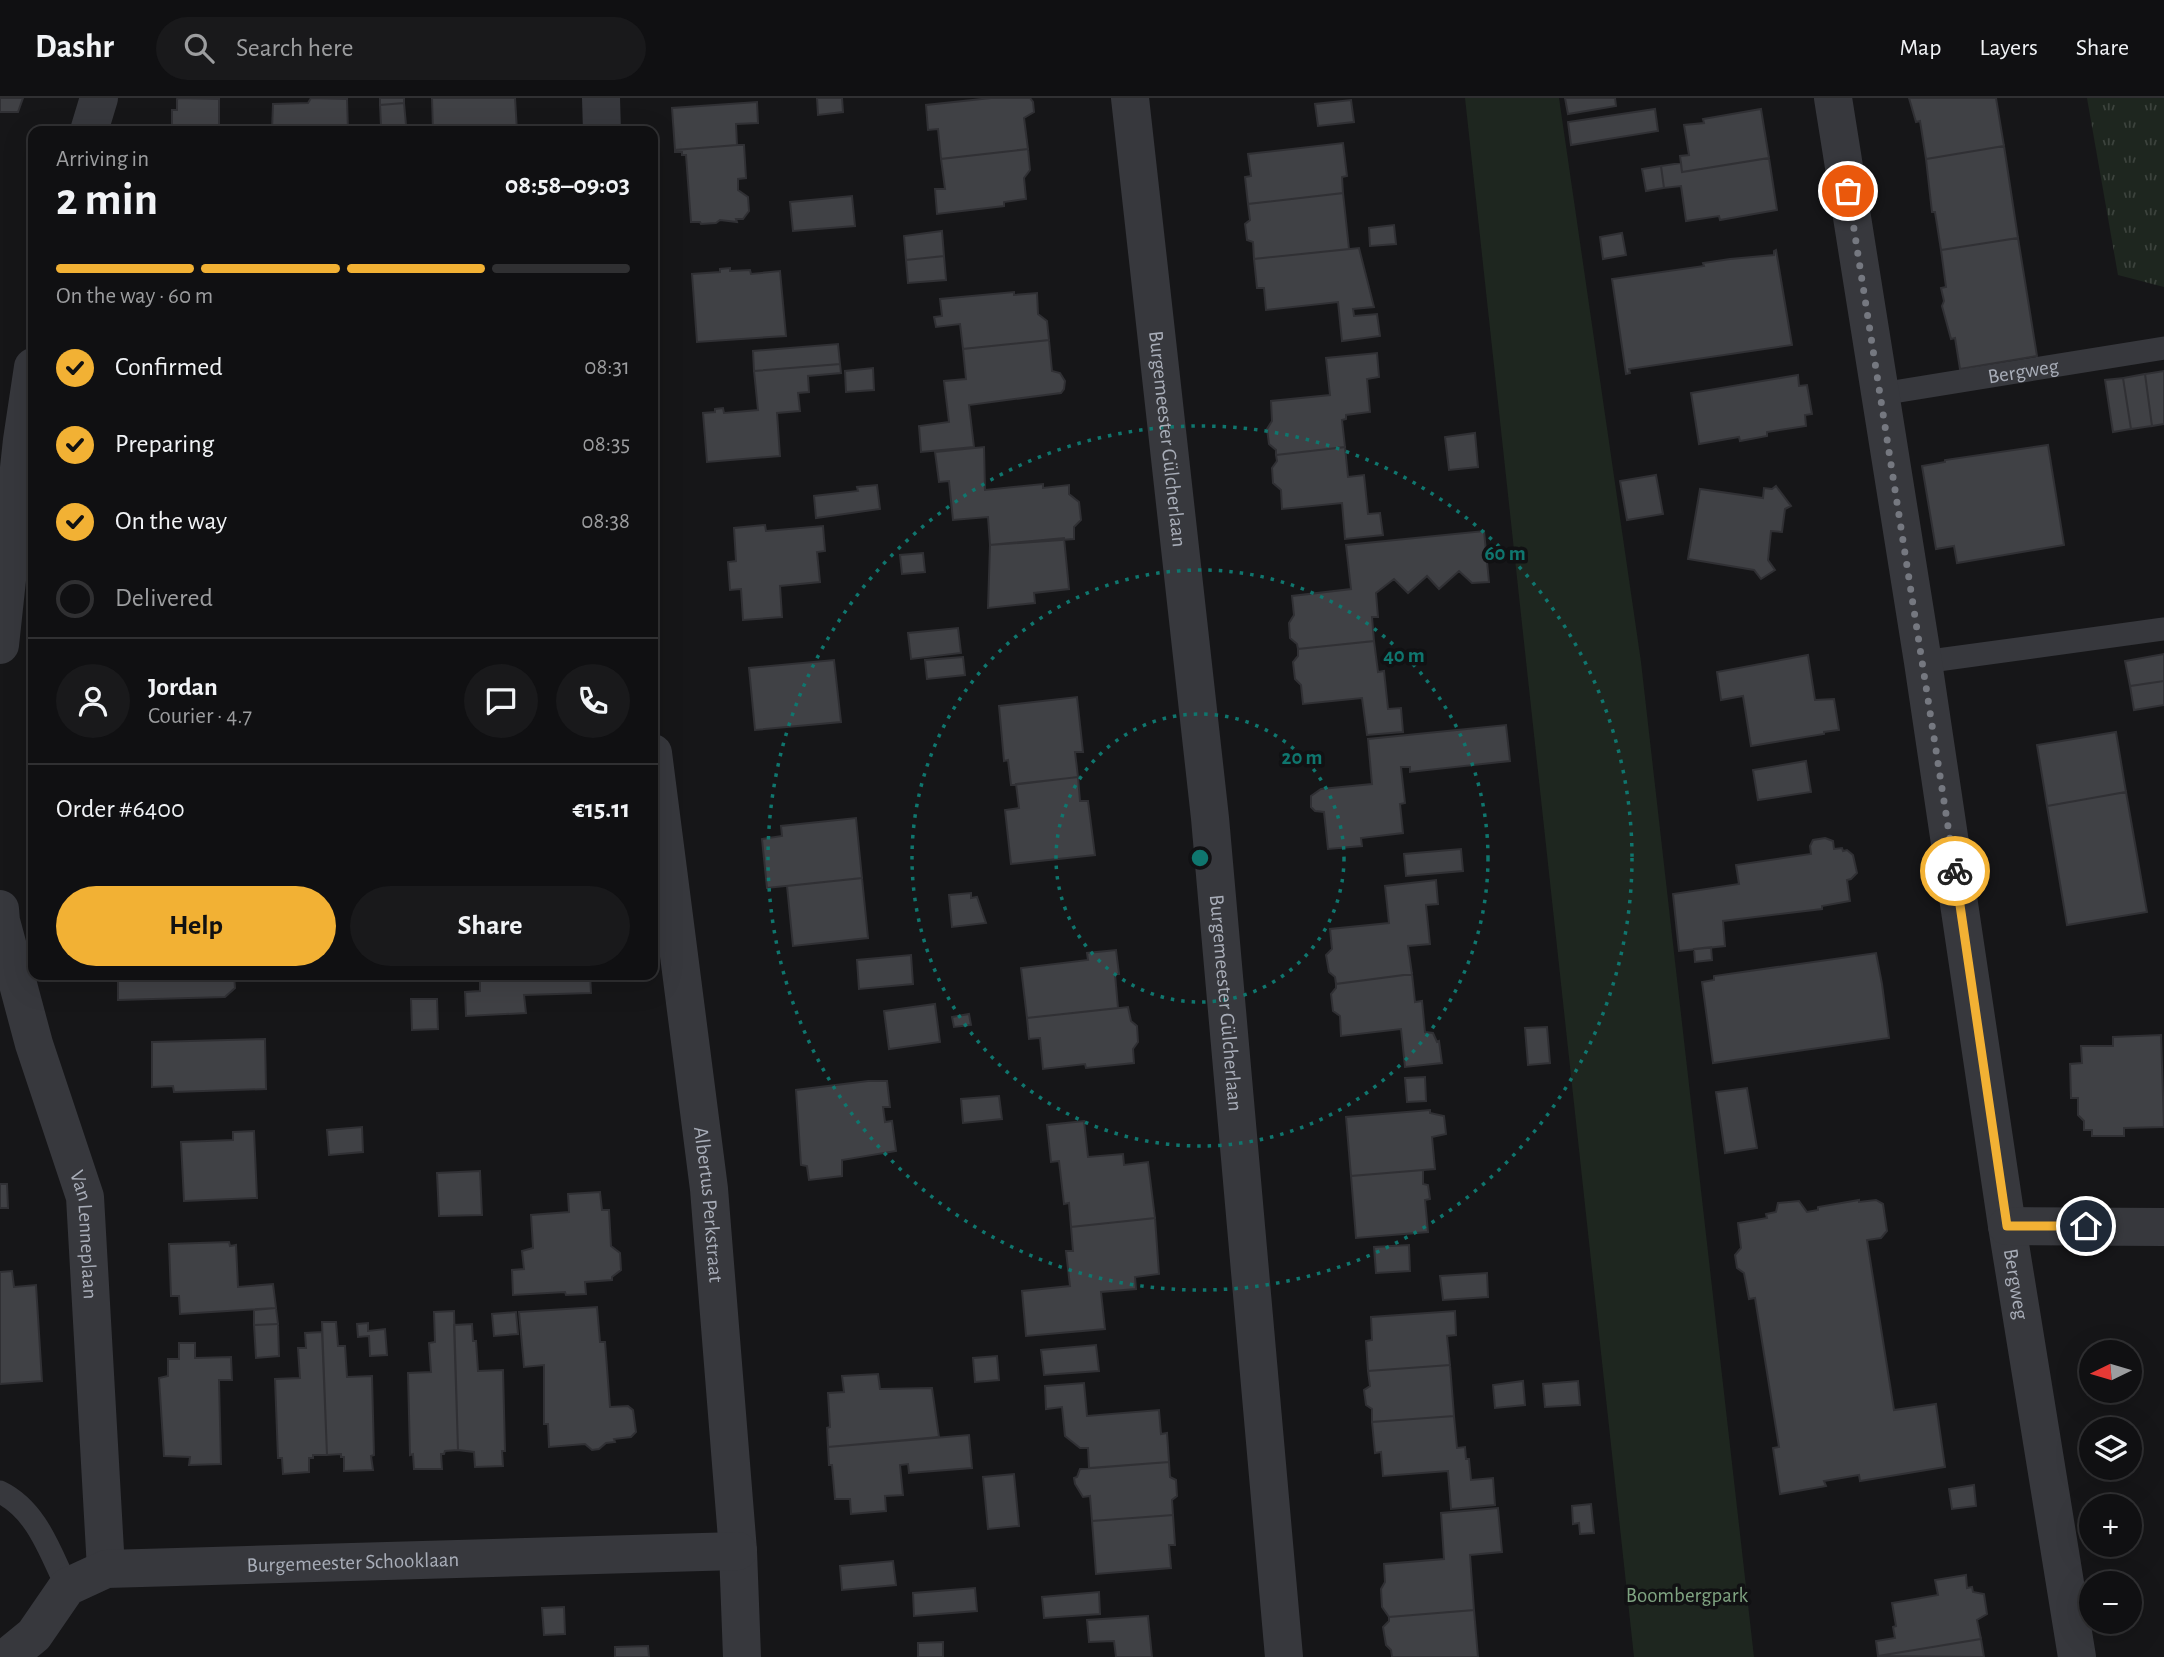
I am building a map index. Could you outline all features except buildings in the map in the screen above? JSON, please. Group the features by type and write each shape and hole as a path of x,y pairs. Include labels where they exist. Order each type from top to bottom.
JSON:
{"street":[{"path":"91,126 99,98"},
{"path":"601,98 602,126"},
{"name":"Burgemeester Gülcherlaan","path":"1129,98 1210,818 1284,1657"},
{"name":"Bergweg","path":"1833,98 1923,662 2007,1226 2077,1657"},
{"path":"0,645 28,400"},
{"name":"Albertus Perkstraat","path":"658,792 709,1189 738,1551 742,1657"},
{"name":"Van Lenneplaan","path":"0,909 34,1044 86,1197 106,1569"},
{"path":"2007,1226 2164,1227"},
{"name":"Burgemeester Schooklaan","path":"66,1587 106,1569 738,1551"},
{"path":"7,1657 34,1635 66,1587"}],"lane":[{"name":"Bergweg","path":"1881,394 2164,348"},
{"path":"1923,662 2164,629"},
{"path":"0,1492 12,1498 33,1519 66,1587"}],"green space":[{"name":"Boombergpark","path":"1465,98 1559,98 1641,662 1754,1657 1634,1657"},
{"path":"2087,98 2164,98 2164,287 2118,275"}],"way so far":[{"path":"1848,191 1955,871"}],"route":[{"path":"1955,871 2007,1226 2086,1226"}]}
